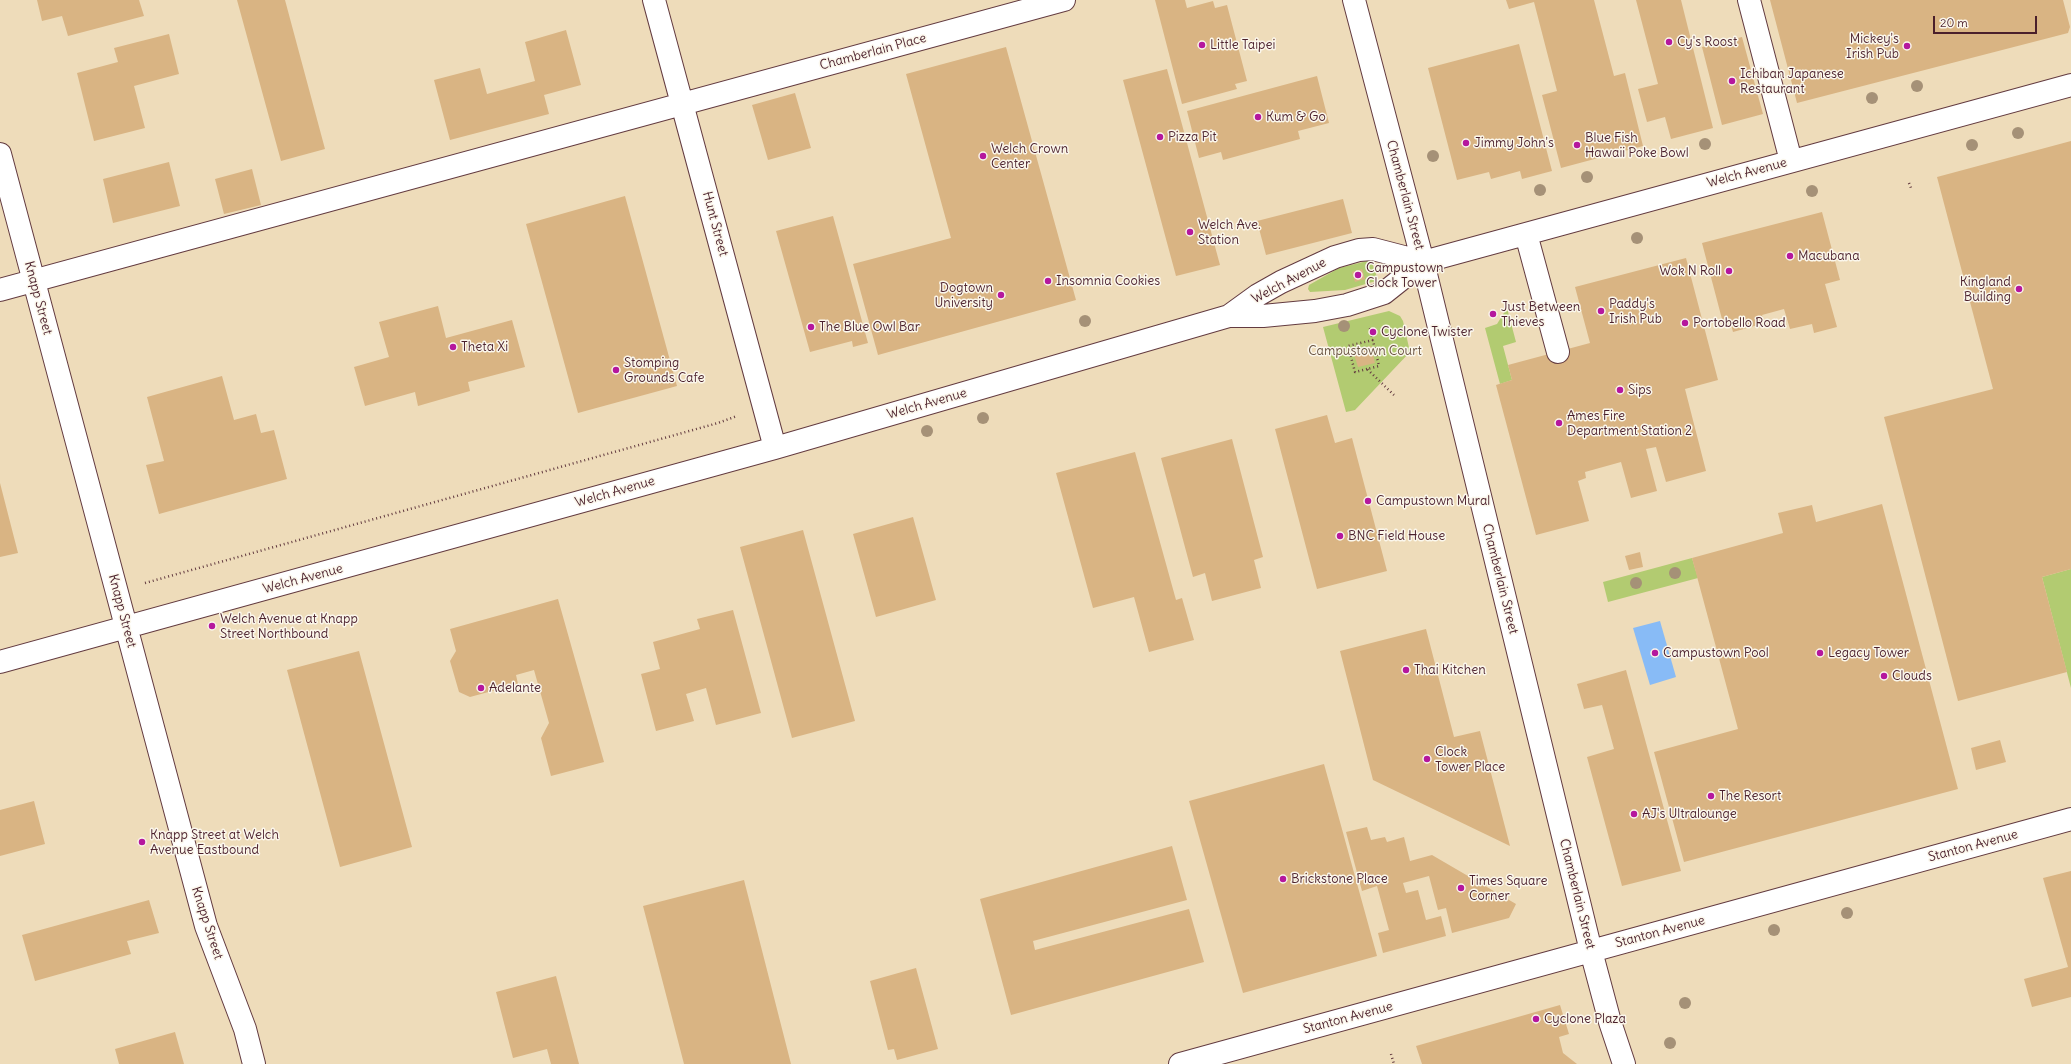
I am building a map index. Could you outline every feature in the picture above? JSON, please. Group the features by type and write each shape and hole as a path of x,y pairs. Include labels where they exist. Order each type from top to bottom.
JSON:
{"street":[{"name":"Hunt Street","path":"654,0 774,448"},
{"name":"Chamberlain Place","path":"0,290 1064,0"},
{"name":"Chamberlain Street","path":"1354,0 1423,262 1591,951 1610,1022 1624,1064"},
{"path":"1749,0 1791,162"},
{"name":"Welch Avenue","path":"0,662 774,448 1229,316 1263,316 1347,305 1384,293 1423,262 2071,85"},
{"name":"Knapp Street","path":"0,154 206,926 245,1029 254,1064"},
{"path":"1526,234 1558,352"},
{"name":"Welch Avenue","path":"1229,316 1275,286 1304,270 1335,257 1359,250 1373,249 1423,262"},
{"name":"Stanton Avenue","path":"1180,1064 2071,819"}],"path":[{"path":"1909,183 1911,188"},
{"path":"1369,325 1373,340 1379,366 1355,372 1348,346 1373,340"},
{"path":"1367,369 1394,395"},
{"path":"141,584 718,423 738,415"},
{"path":"1391,1054 1394,1064"}],"green space":[{"path":"1371,260 1377,277 1376,281 1345,290 1310,292 1308,289 1309,285 1339,268"},
{"path":"1507,308 1516,342 1503,346 1512,380 1500,384 1485,328 1497,324"},
{"name":"Campustown Court","path":"1389,311 1400,316 1403,321 1410,352 1355,410 1346,412 1323,327"},
{"path":"1692,558 1698,578 1608,602 1603,582"},
{"path":"2071,569 2071,688 2042,577"}],"water":[{"name":"Campustown Pool","path":"1660,621 1676,677 1650,685 1633,628"}],"building":[{"path":"37,0 139,0 144,16 68,36 62,16 42,21"},
{"path":"237,0 285,0 325,149 281,161"},
{"name":"Little Taipei","path":"1155,0 1185,0 1187,8 1213,1 1215,8 1227,5 1247,81 1235,84 1237,89 1182,104"},
{"path":"1506,0 1594,0 1614,76 1625,73 1643,146 1561,168 1542,95 1557,91 1534,2 1509,9"},
{"name":"Cy's Roost","path":"1636,0 1681,0 1713,128 1671,139 1665,117 1647,122 1638,89 1658,84"},
{"path":"1770,0 2063,0 2070,27 2068,33 1797,103"},
{"path":"566,30 581,85 544,95 549,114 450,140 434,80 480,68 487,94 535,81 525,42"},
{"path":"169,34 179,74 134,86 145,128 94,141 77,73 118,62 114,48"},
{"name":"Ichiban Japanese Restaurant","path":"1742,37 1763,114 1722,125 1702,47"},
{"path":"1519,44 1552,171 1522,179 1520,171 1491,179 1489,172 1457,180 1428,68"},
{"name":"Welch Crown Center","path":"1006,47 1076,300 878,355 853,264 951,238 906,74"},
{"path":"1167,69 1220,265 1176,276 1123,80"},
{"name":"Kum & Go","path":"1317,76 1329,123 1298,131 1300,139 1223,160 1221,152 1199,158 1187,111"},
{"path":"795,93 811,148 768,160 752,105"},
{"path":"2071,141 2071,569 2042,577 2067,672 1958,701 1884,417 1993,389 1937,177"},
{"path":"169,162 180,206 113,223 103,179"},
{"path":"252,169 261,205 224,214 215,179"},
{"path":"625,196 677,386 578,413 526,224"},
{"path":"1343,199 1352,233 1266,255 1257,221"},
{"name":"Macubana","path":"1822,212 1840,280 1825,284 1837,327 1814,333 1812,324 1790,329 1784,309 1762,315 1765,323 1733,332 1730,321 1723,323 1702,243"},
{"path":"833,216 868,343 853,347 852,341 810,352 776,231"},
{"path":"1686,258 1718,380 1685,389 1706,471 1666,482 1656,447 1646,449 1657,491 1631,498 1621,462 1585,472 1586,478 1578,481 1589,521 1536,535 1496,385 1512,380 1508,365 1590,343 1575,287"},
{"name":"Campustown Clock Tower","path":"1362,269 1365,279 1355,282 1352,272"},
{"name":"Theta Xi","path":"438,306 446,338 512,320 525,367 468,382 470,391 418,406 415,392 365,406 354,367 389,357 379,322"},
{"path":"1371,346 1375,363 1358,367 1353,351"},
{"path":"222,376 234,420 256,414 261,433 274,430 287,479 159,514 146,465 164,461 147,397"},
{"name":"BNC Field House","path":"1327,415 1335,443 1352,438 1387,571 1317,589 1275,429"},
{"path":"1232,439 1263,557 1254,560 1261,588 1212,601 1205,573 1193,577 1161,458"},
{"path":"1135,452 1176,600 1182,598 1194,640 1149,652 1134,597 1093,608 1056,473"},
{"path":"0,483 18,553 0,557"},
{"name":"Legacy Tower","path":"1882,504 1958,789 1684,862 1654,752 1738,729 1692,558 1783,533 1778,513 1812,505 1816,522"},
{"path":"913,517 936,600 876,617 853,534"},
{"path":"803,530 855,721 792,738 740,547"},
{"path":"1640,552 1643,567 1629,570 1625,556"},
{"name":"Adelante","path":"558,599 604,762 551,776 541,738 549,723 534,670 516,675 518,684 470,697 459,692 450,661 456,651 450,629"},
{"path":"733,610 761,713 716,725 706,688 686,694 694,721 656,731 641,674 660,669 653,642 700,629 697,619"},
{"name":"Clock Tower Place","path":"1426,629 1454,737 1480,731 1510,846 1373,780 1340,651"},
{"path":"359,651 412,847 340,867 287,670"},
{"name":"AJ's Ultralounge","path":"1626,670 1681,871 1622,886 1587,757 1614,749 1602,705 1584,709 1577,684"},
{"path":"2000,740 2006,762 1976,770 1971,748"},
{"name":"Brickstone Place","path":"1324,764 1377,956 1243,993 1189,801"},
{"path":"34,801 45,844 0,856 0,810"},
{"name":"Times Square Corner","path":"1367,827 1371,840 1385,837 1387,842 1404,837 1410,861 1432,855 1516,904 1509,918 1452,933 1446,908 1438,910 1429,876 1403,883 1406,893 1418,890 1426,920 1441,916 1446,936 1383,953 1378,933 1389,930 1377,886 1362,891 1346,832"},
{"path":"1172,846 1187,900 1033,941 1035,950 1189,909 1204,962 1011,1015 980,899"},
{"path":"2071,871 2071,997 2032,1007 2024,979 2068,967 2043,878"},
{"path":"744,880 791,1064 684,1064 643,906"},
{"path":"149,900 159,933 127,941 131,954 35,981 22,935"},
{"path":"916,968 938,1049 897,1060 894,1049 888,1050 870,981"},
{"path":"556,976 579,1064 551,1064 547,1049 513,1058 496,992"},
{"name":"Cyclone Plaza","path":"1560,1005 1569,1034 1559,1037 1563,1053 1577,1064 1422,1064 1416,1046"},
{"path":"175,1032 184,1064 119,1064 115,1049"}],"place":[{"name":"Cy's Roost","path":"1669,42"},
{"name":"Little Taipei","path":"1202,45"},
{"name":"Mickey's Irish Pub","path":"1907,46"},
{"name":"Ichiban Japanese Restaurant","path":"1732,81"},
{"name":"Kum & Go","path":"1258,117"},
{"name":"Pizza Pit","path":"1160,137"},
{"name":"Jimmy John's","path":"1466,143"},
{"name":"Blue Fish Hawaii Poke Bowl","path":"1577,145"},
{"name":"Welch Crown Center","path":"983,156"},
{"name":"Welch Ave. Station","path":"1190,232"},
{"name":"Macubana","path":"1790,256"},
{"name":"Wok N Roll","path":"1729,271"},
{"name":"Campustown Clock Tower","path":"1358,275"},
{"name":"Insomnia Cookies","path":"1048,281"},
{"name":"Kingland Building","path":"2019,289"},
{"name":"Dogtown University","path":"1001,295"},
{"name":"Paddy's Irish Pub","path":"1601,311"},
{"name":"Just Between Thieves","path":"1493,314"},
{"name":"Portobello Road","path":"1685,323"},
{"name":"The Blue Owl Bar","path":"811,327"},
{"name":"Cyclone Twister","path":"1373,332"},
{"name":"Theta Xi","path":"453,347"},
{"name":"Stomping Grounds Cafe","path":"616,370"},
{"name":"Sips","path":"1620,390"},
{"name":"Ames Fire Department Station 2","path":"1559,423"},
{"name":"Campustown Mural","path":"1368,501"},
{"name":"BNC Field House","path":"1340,536"},
{"name":"Welch Avenue at Knapp Street Northbound","path":"212,626"},
{"name":"Campustown Pool","path":"1655,653"},
{"name":"Legacy Tower","path":"1820,653"},
{"name":"Thai Kitchen","path":"1406,670"},
{"name":"Clouds","path":"1884,676"},
{"name":"Adelante","path":"481,688"},
{"name":"Clock Tower Place","path":"1427,759"},
{"name":"The Resort","path":"1711,796"},
{"name":"AJ's Ultralounge","path":"1634,814"},
{"name":"Knapp Street at Welch Avenue Eastbound","path":"142,842"},
{"name":"Brickstone Place","path":"1283,879"},
{"name":"Times Square Corner","path":"1461,888"},
{"name":"Cyclone Plaza","path":"1536,1019"}]}
